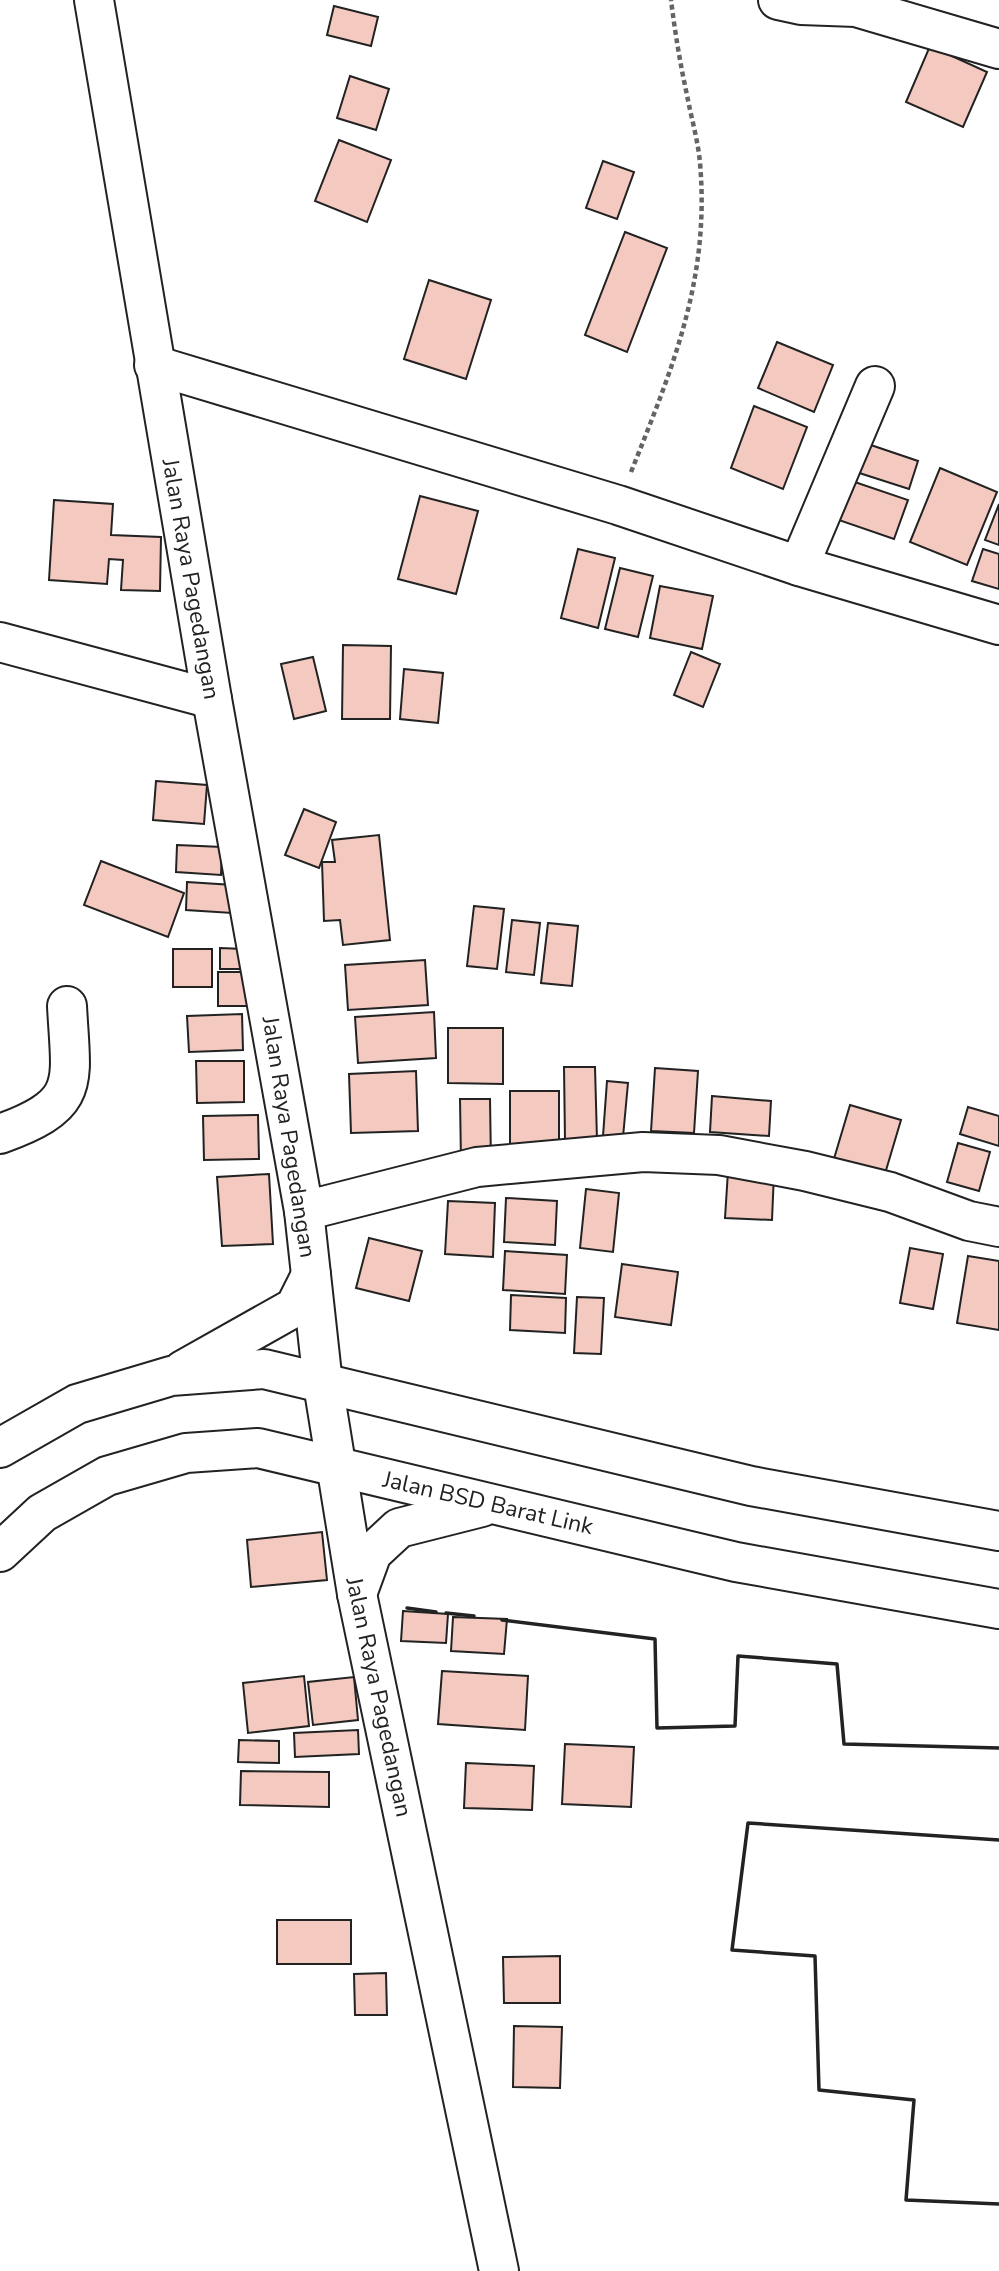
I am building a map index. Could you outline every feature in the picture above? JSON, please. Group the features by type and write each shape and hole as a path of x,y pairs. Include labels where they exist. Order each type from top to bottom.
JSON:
{"street":[{"name":"Jalan Raya Pagedangan","path":"93,0 212,699 304,1211 323,1384 357,1594 499,2271"},
{"path":"778,0 801,5 856,6 999,49"},
{"path":"154,365 618,505 799,566 999,625"},
{"path":"799,566 875,386"},
{"path":"0,642 212,699"},
{"path":"0,1134 30,1123 60,1104 71,1078 67,1006"},
{"path":"304,1211 477,1167 643,1152 719,1155 805,1171 890,1192 969,1222 999,1227"},
{"path":"172,1376 295,1307 312,1275"},
{"path":"0,1448 77,1404 172,1376 264,1369 751,1486 999,1531"},
{"name":"Jalan BSD Barat Link","path":"0,1552 42,1513 107,1476 186,1453 258,1448 736,1562 999,1609"},
{"path":"357,1594 372,1553 399,1528 438,1516 495,1504"}],"path":[{"path":"618,505 683,337 696,281 702,222 700,161 679,58 671,0"}],"building":[{"path":"334,6 378,17 371,46 327,35"},
{"path":"930,46 987,72 963,127 906,102"},
{"path":"350,76 389,89 376,130 337,118"},
{"path":"339,140 391,160 367,222 315,201"},
{"path":"603,161 634,172 617,219 586,208"},
{"path":"625,232 667,248 627,352 585,335"},
{"path":"429,280 491,300 466,379 404,359"},
{"path":"777,342 833,365 814,412 758,388"},
{"path":"754,406 807,427 783,489 731,468"},
{"path":"859,441 918,461 909,489 850,470"},
{"path":"940,468 997,492 967,565 910,542"},
{"path":"840,477 908,500 894,539 827,516"},
{"path":"420,496 478,511 456,594 398,579"},
{"path":"54,500 113,504 111,535 161,537 160,591 121,590 123,560 109,559 107,584 49,580"},
{"path":"999,504 999,545 985,540"},
{"path":"578,549 615,558 598,628 561,618"},
{"path":"983,549 999,554 999,589 972,581"},
{"path":"620,568 653,576 638,637 605,629"},
{"path":"660,586 713,596 702,649 650,638"},
{"path":"343,645 391,646 390,719 342,719"},
{"path":"691,652 720,664 703,707 674,695"},
{"path":"313,657 326,711 294,719 281,664"},
{"path":"404,669 443,673 438,723 400,719"},
{"path":"156,781 207,785 204,824 153,820"},
{"path":"304,809 336,822 319,868 285,855"},
{"path":"379,835 390,940 343,945 340,920 324,921 322,862 335,862 332,840"},
{"path":"177,845 222,847 221,875 176,872"},
{"path":"101,861 184,893 168,937 84,905"},
{"path":"187,882 233,885 232,913 186,910"},
{"path":"474,906 504,909 497,969 467,966"},
{"path":"512,920 540,923 534,975 506,972"},
{"path":"548,923 578,926 572,986 541,983"},
{"path":"220,948 244,949 244,969 220,969"},
{"path":"173,949 212,949 212,987 173,987"},
{"path":"425,960 428,1005 348,1010 345,965"},
{"path":"218,972 252,972 252,1006 218,1006"},
{"path":"434,1012 436,1058 358,1063 355,1017"},
{"path":"242,1014 243,1050 189,1052 187,1016"},
{"path":"448,1028 503,1028 503,1084 448,1083"},
{"path":"196,1061 244,1061 244,1102 197,1103"},
{"path":"564,1067 595,1067 597,1140 565,1140"},
{"path":"655,1068 698,1071 694,1133 651,1131"},
{"path":"416,1071 418,1131 351,1133 349,1074"},
{"path":"607,1081 628,1083 623,1137 603,1136"},
{"path":"510,1091 559,1091 559,1148 510,1148"},
{"path":"712,1096 771,1101 769,1136 710,1132"},
{"path":"460,1099 490,1099 491,1162 461,1162"},
{"path":"850,1105 901,1120 884,1177 833,1162"},
{"path":"968,1107 999,1116 999,1146 960,1134"},
{"path":"258,1115 259,1159 204,1160 203,1116"},
{"path":"958,1143 990,1152 979,1191 947,1182"},
{"path":"728,1171 774,1173 772,1220 725,1218"},
{"path":"269,1174 273,1244 222,1246 217,1177"},
{"path":"586,1189 619,1193 613,1252 580,1248"},
{"path":"506,1198 557,1201 555,1245 504,1242"},
{"path":"448,1201 495,1203 493,1257 445,1254"},
{"path":"369,1238 422,1251 409,1301 356,1288"},
{"path":"910,1248 943,1254 933,1309 900,1303"},
{"path":"505,1251 567,1255 565,1294 503,1290"},
{"path":"968,1256 999,1261 999,1330 957,1323"},
{"path":"622,1264 678,1272 671,1325 615,1317"},
{"path":"511,1295 566,1298 565,1333 510,1330"},
{"path":"577,1297 604,1298 601,1354 574,1353"},
{"path":"322,1532 327,1580 251,1587 247,1540"},
{"path":"403,1611 448,1614 446,1643 401,1641"},
{"path":"453,1617 507,1619 504,1654 451,1651"},
{"path":"442,1671 528,1676 525,1730 438,1724"},
{"path":"304,1676 309,1726 248,1733 243,1683"},
{"path":"354,1677 358,1720 313,1725 308,1682"},
{"path":"358,1730 359,1754 295,1757 294,1733"},
{"path":"239,1740 279,1741 279,1763 238,1762"},
{"path":"565,1744 634,1747 631,1807 562,1804"},
{"path":"466,1763 534,1766 532,1810 464,1808"},
{"path":"241,1771 329,1772 329,1807 240,1805"},
{"path":"277,1920 351,1920 351,1964 277,1964"},
{"path":"560,1956 560,2003 504,2003 503,1957"},
{"path":"386,1973 387,2015 355,2015 354,1974"},
{"path":"514,2026 562,2027 560,2088 513,2087"}],"wall":[{"path":"407,1608 436,1612"},
{"path":"446,1613 474,1616"},
{"path":"502,1620 655,1639 657,1728 735,1726 738,1656 837,1664 844,1744 999,1748"},
{"path":"999,1840 748,1823 732,1950 815,1956 819,2090 914,2100 906,2200 999,2204"}]}
